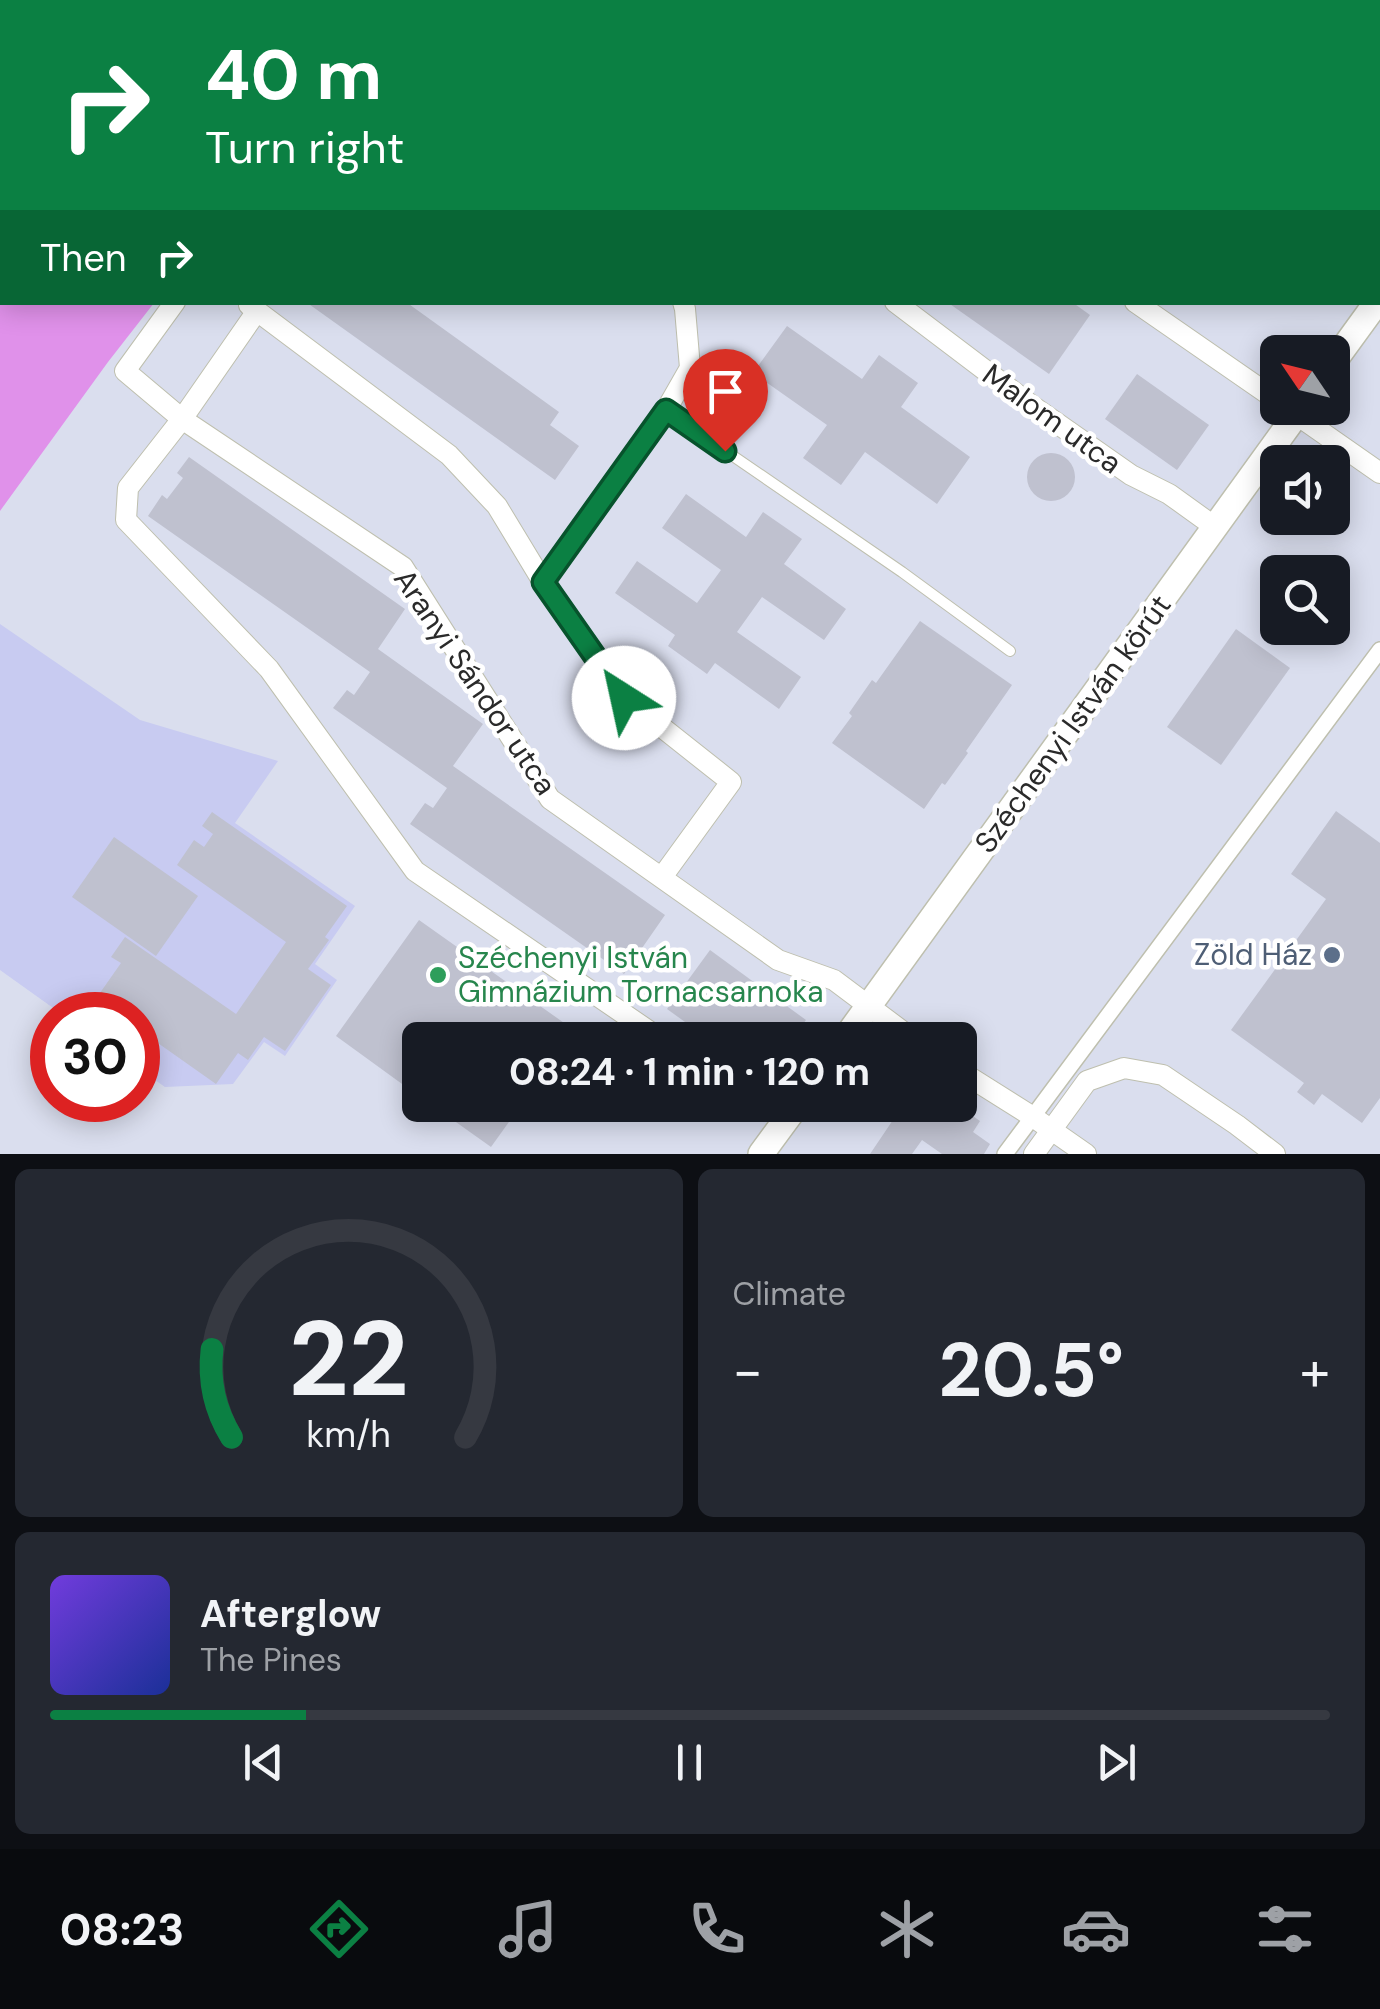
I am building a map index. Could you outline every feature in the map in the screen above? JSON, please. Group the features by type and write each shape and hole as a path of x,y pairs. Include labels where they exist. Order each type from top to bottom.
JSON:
{"street":[{"name":"Aranyi Sándor utca","path":"173,305 125,371 182,419 403,567 550,798 778,960 834,980 890,1022"},
{"path":"543,582 666,410 690,368 683,305"},
{"name":"Malom utca","path":"899,305 1131,476 1169,494 1216,526"},
{"path":"1139,305 1260,387"},
{"path":"1350,339 1375,305"},
{"path":"635,1022 415,870 270,669 126,520 128,488 182,419 251,307 450,455 497,506 543,582 624,698 731,782 662,876"},
{"name":"Széchenyi István körút","path":"857,1022 1216,526 1279,425"},
{"path":"1314,425 1380,473"},
{"path":"1005,1154 1380,650"},
{"path":"1034,1154 1087,1081 1124,1068 1163,1075 1274,1154"},
{"path":"977,1082 1086,1154"},
{"path":"761,1154 784,1122"}],"lane":[{"path":"666,410 1010,651"}],"shaded area":[{"path":"0,305 152,305 108,362 0,511"},
{"path":"0,624 140,720 278,761 235,823 355,906 315,964 337,980 285,1056 264,1042 233,1084 165,1087 160,1083 160,992 31,992 0,970"}],"building":[{"path":"310,305 410,305 559,412 550,425 579,446 555,480"},
{"path":"951,305 1076,305 1090,315 1049,374"},
{"path":"787,326 862,379 879,355 918,383 901,407 970,457 937,504 865,452 841,485 803,458 827,425 753,373"},
{"path":"1137,374 1209,425 1177,470 1105,419"},
{"path":"1051,453 1068,460 1075,477 1068,494 1051,501 1034,494 1027,477 1034,460"},
{"path":"189,457 405,609 378,649 483,724 453,766 665,915 624,974 410,824 425,803 433,808 447,788 333,708 347,690 354,695 370,672 148,516 162,495 167,499 183,478 177,473"},
{"path":"686,494 746,537 763,512 802,539 784,564 846,609 824,640 762,597 737,632 801,677 779,709 715,663 707,674 668,646 675,635 615,593 637,561 697,603 721,570 662,528"},
{"path":"920,621 1012,685 968,753 924,809 832,743 872,680 876,683"},
{"path":"1236,629 1290,668 1221,765 1167,727"},
{"name":"Zöld Ház","path":"1336,811 1380,843 1380,1098 1362,1123 1322,1094 1314,1105 1297,1092 1304,1083 1231,1030 1326,899 1291,874"},
{"path":"212,812 347,906 308,969 331,985 285,1051 264,1037 248,1060 238,1053 216,1084 160,1045 160,992 101,992 121,963 111,957 125,937 236,1014 286,942 177,865 194,840 204,847 213,834 202,826"},
{"path":"114,837 198,896 156,956 72,897"},
{"name":"Széchenyi István Gimnázium Tornacsarnoka","path":"419,920 563,1022 402,1022 402,1084 336,1036"},
{"path":"710,950 806,1020 685,1022 667,1009"},
{"path":"977,1119 980,1121 973,1132 990,1144 984,1154 942,1154 922,1140 912,1154 870,1154 892,1122 977,1122"},
{"path":"456,1122 509,1122 491,1147"}],"place":[{"name":"Zöld Ház","path":"1332,955"},
{"name":"Széchenyi István Gimnázium Tornacsarnoka","path":"438,975"}],"route":[{"path":"624,698 543,582 666,410 725,451"}]}
